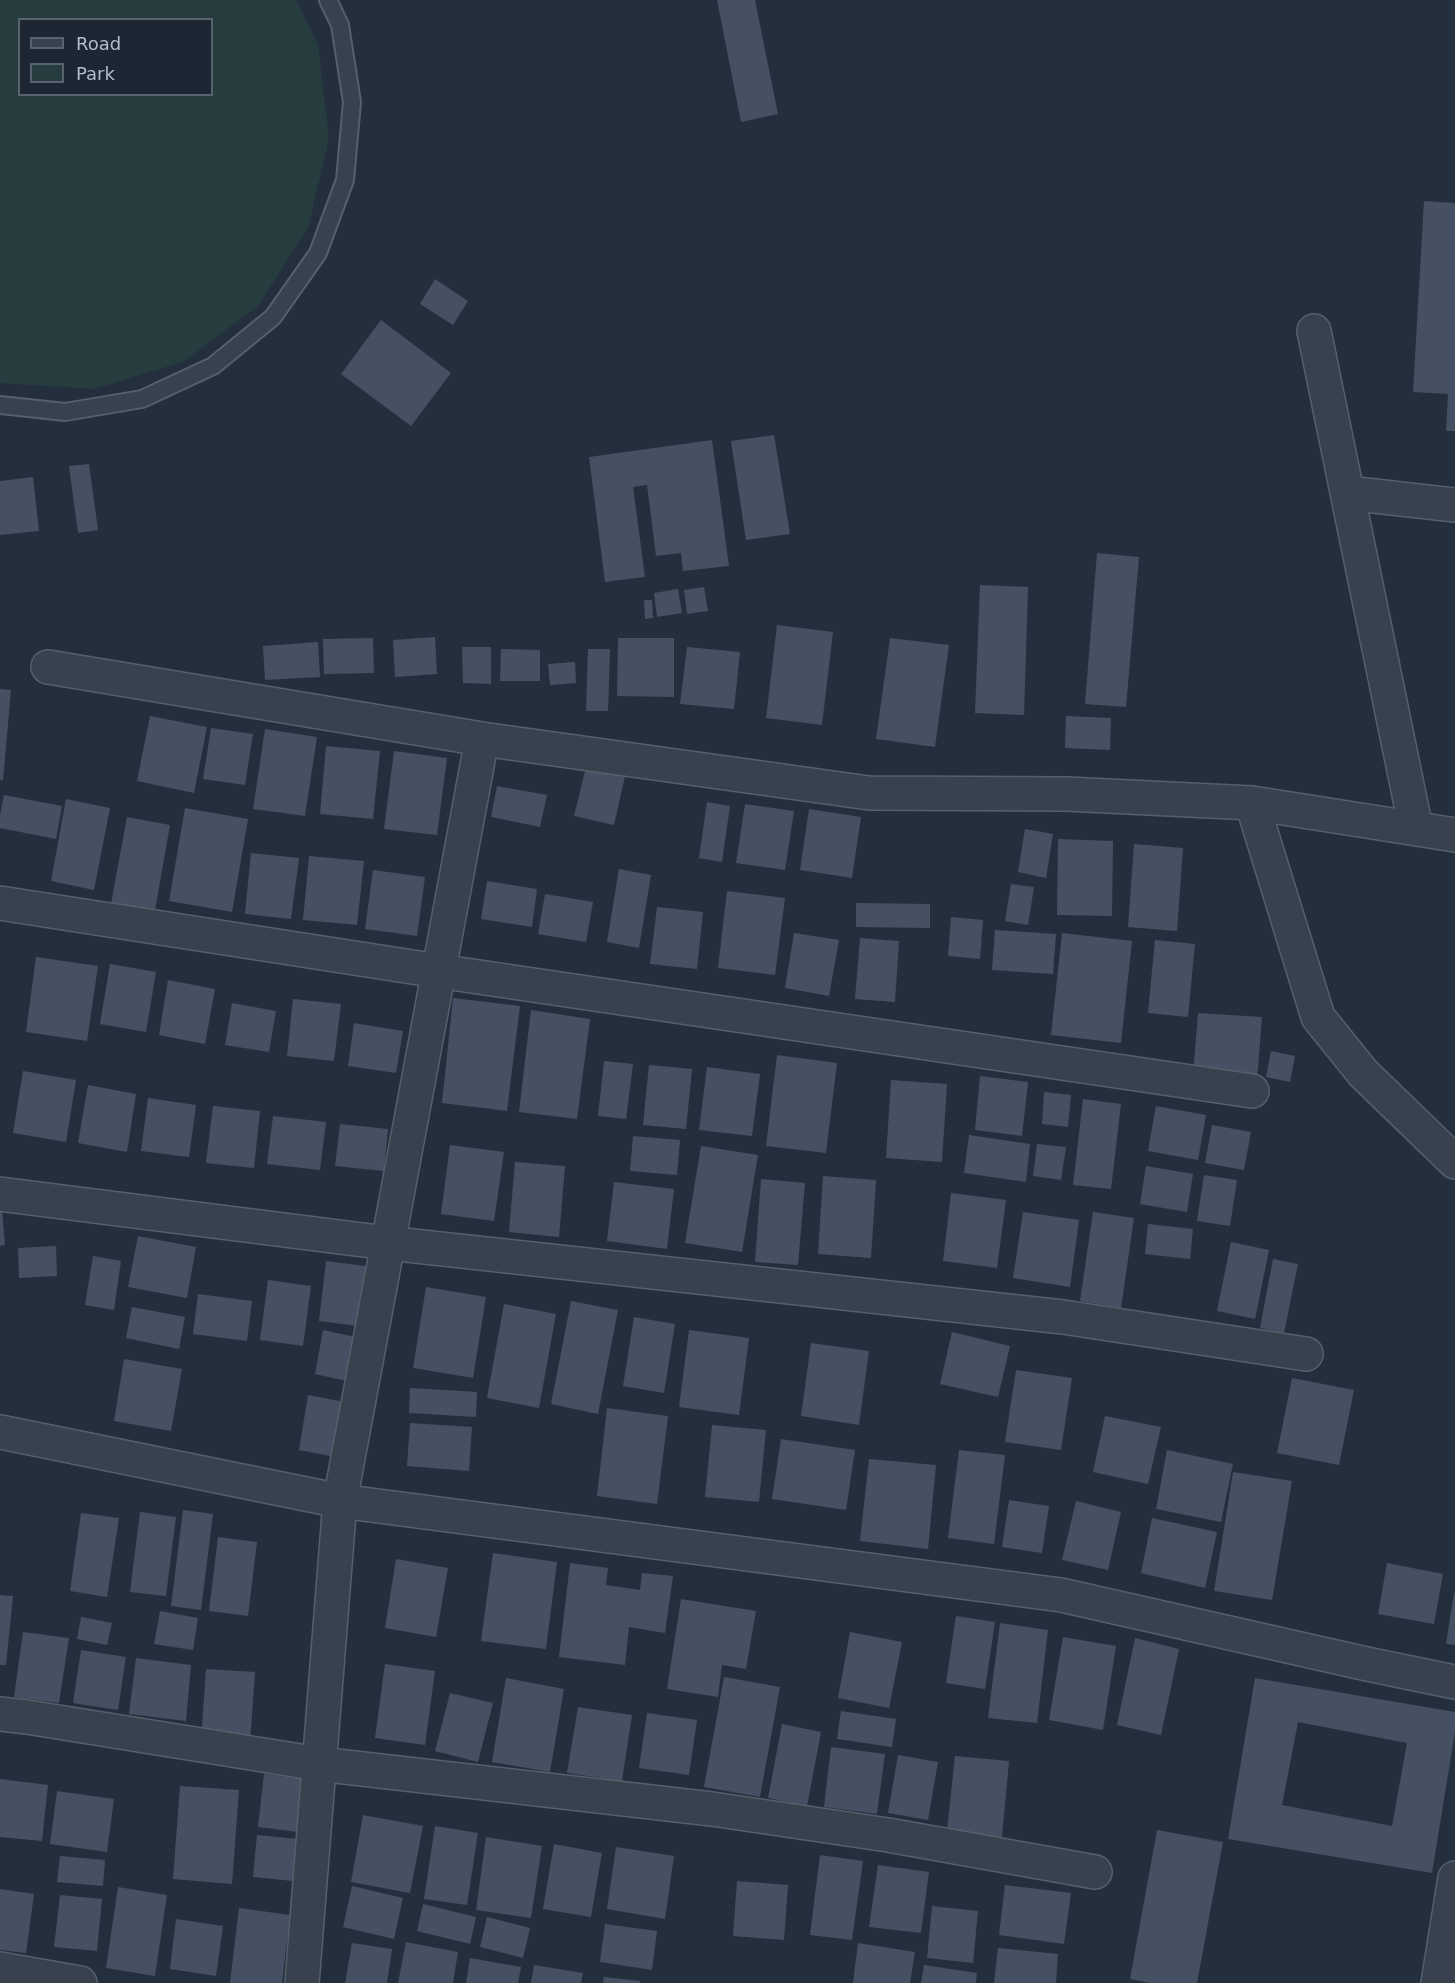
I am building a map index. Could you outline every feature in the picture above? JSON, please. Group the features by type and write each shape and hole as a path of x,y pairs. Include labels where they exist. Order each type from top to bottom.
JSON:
{"street":[{"path":"1314,331 1416,829"},
{"path":"1348,493 1455,505"},
{"path":"48,667 482,739 869,793 1066,794 1252,803 1455,835"},
{"path":"302,1983 340,1501 482,739"},
{"path":"1252,803 1318,1017 1363,1073 1455,1162"},
{"path":"0,903 438,971 1252,1091"},
{"path":"0,1194 387,1243 1063,1317 1306,1354"},
{"path":"0,1431 340,1501 1061,1595 1455,1682"},
{"path":"0,1714 319,1764 712,1809 888,1835 1095,1872"},
{"path":"1438,1983 1455,1878"},
{"path":"0,1969 80,1983"}],"lane":[{"path":"0,405 65,412 142,399 213,366 273,317 318,253 345,180 352,102 340,25 328,0"}],"green space":[{"path":"0,0 296,0 318,45 329,138 308,228 258,306 183,362 94,389 0,383"}],"building":[{"path":"717,0 755,0 778,114 741,122"},
{"path":"1424,201 1455,203 1455,431 1446,431 1448,394 1413,392"},
{"path":"435,279 468,301 453,325 420,304"},
{"path":"381,320 451,373 411,426 341,374"},
{"path":"774,435 790,534 746,540 731,441"},
{"path":"712,440 729,566 683,571 681,553 656,556 647,485 633,487 645,577 605,582 589,457"},
{"path":"89,464 98,530 78,533 69,466"},
{"path":"33,477 39,531 0,535 0,481"},
{"path":"1097,553 1139,557 1126,707 1085,704"},
{"path":"980,585 1028,587 1024,715 975,713"},
{"path":"704,587 708,611 687,614 684,590"},
{"path":"678,589 682,613 657,617 654,593"},
{"path":"644,600 652,600 653,618 645,619"},
{"path":"777,625 833,632 822,725 766,718"},
{"path":"435,637 437,674 395,677 393,640"},
{"path":"373,638 374,673 324,674 323,639"},
{"path":"618,638 674,638 674,697 617,696"},
{"path":"890,638 949,645 935,747 876,739"},
{"path":"318,642 320,677 265,680 263,646"},
{"path":"462,647 491,647 491,684 463,683"},
{"path":"687,647 740,652 734,709 680,704"},
{"path":"501,649 540,650 540,681 500,681"},
{"path":"588,649 610,649 608,711 586,711"},
{"path":"575,662 576,683 550,685 548,664"},
{"path":"0,689 11,690 3,780 0,780"},
{"path":"150,716 207,727 194,793 137,781"},
{"path":"1066,716 1111,718 1110,750 1065,748"},
{"path":"211,728 253,734 245,785 203,779"},
{"path":"265,729 317,737 305,816 253,809"},
{"path":"326,746 380,751 373,819 320,814"},
{"path":"394,751 447,758 437,835 384,829"},
{"path":"587,763 626,772 614,825 574,816"},
{"path":"497,786 547,795 540,827 491,817"},
{"path":"4,795 62,806 56,839 0,828"},
{"path":"66,799 110,808 94,890 51,881"},
{"path":"707,802 730,806 722,862 699,858"},
{"path":"745,804 794,811 785,870 736,863"},
{"path":"185,808 248,819 232,912 169,901"},
{"path":"809,809 861,817 852,878 800,870"},
{"path":"127,817 170,825 154,916 110,909"},
{"path":"1025,829 1053,834 1046,878 1018,872"},
{"path":"1058,839 1113,841 1112,916 1057,915"},
{"path":"1134,844 1183,848 1177,931 1128,927"},
{"path":"251,853 299,858 291,919 245,914"},
{"path":"309,856 364,861 357,925 303,920"},
{"path":"619,869 651,875 639,948 607,942"},
{"path":"373,870 425,877 417,936 365,929"},
{"path":"487,881 537,889 532,927 481,919"},
{"path":"1011,884 1034,887 1028,925 1005,921"},
{"path":"727,891 785,898 775,975 718,968"},
{"path":"545,894 593,902 586,942 538,934"},
{"path":"856,903 930,904 930,928 856,927"},
{"path":"657,907 703,912 697,969 650,964"},
{"path":"951,917 983,920 980,959 948,956"},
{"path":"995,930 1056,934 1053,974 992,970"},
{"path":"794,933 839,940 829,996 785,988"},
{"path":"1062,933 1132,941 1121,1043 1051,1035"},
{"path":"860,938 899,941 895,1002 855,999"},
{"path":"1155,940 1195,944 1188,1017 1148,1013"},
{"path":"36,957 98,966 87,1041 26,1032"},
{"path":"110,964 156,972 146,1032 100,1024"},
{"path":"168,980 215,989 205,1044 159,1035"},
{"path":"453,998 520,1006 507,1111 442,1103"},
{"path":"293,999 341,1004 334,1061 287,1056"},
{"path":"232,1003 276,1011 269,1052 225,1045"},
{"path":"531,1010 590,1019 577,1119 519,1112"},
{"path":"1198,1013 1262,1017 1257,1081 1193,1075"},
{"path":"354,1023 403,1031 396,1073 348,1066"},
{"path":"1271,1051 1295,1056 1290,1082 1266,1077"},
{"path":"777,1055 837,1063 826,1153 766,1146"},
{"path":"604,1061 633,1064 626,1119 598,1116"},
{"path":"649,1065 692,1069 686,1129 643,1125"},
{"path":"707,1067 760,1074 752,1136 699,1130"},
{"path":"23,1071 76,1080 66,1142 13,1133"},
{"path":"980,1076 1028,1082 1022,1136 975,1130"},
{"path":"891,1080 947,1084 942,1162 886,1158"},
{"path":"88,1085 136,1094 127,1152 78,1143"},
{"path":"1044,1092 1071,1095 1068,1127 1042,1124"},
{"path":"148,1098 196,1105 189,1157 141,1151"},
{"path":"1083,1099 1121,1104 1111,1189 1073,1185"},
{"path":"213,1106 260,1111 254,1168 206,1163"},
{"path":"1156,1106 1206,1115 1198,1160 1148,1151"},
{"path":"273,1116 326,1122 320,1170 267,1164"},
{"path":"340,1124 388,1129 384,1171 335,1166"},
{"path":"1212,1125 1251,1132 1244,1170 1205,1163"},
{"path":"969,1135 1030,1144 1026,1182 964,1173"},
{"path":"633,1136 680,1140 677,1175 630,1171"},
{"path":"1037,1144 1066,1147 1061,1180 1033,1176"},
{"path":"450,1145 504,1152 494,1221 441,1214"},
{"path":"701,1146 758,1155 742,1252 685,1243"},
{"path":"515,1162 565,1166 559,1237 509,1232"},
{"path":"1146,1166 1193,1174 1187,1212 1140,1204"},
{"path":"1204,1175 1237,1180 1230,1226 1197,1221"},
{"path":"823,1176 876,1180 871,1258 818,1254"},
{"path":"761,1179 805,1183 798,1265 755,1262"},
{"path":"614,1182 674,1189 667,1249 607,1241"},
{"path":"951,1193 1006,1200 997,1268 943,1261"},
{"path":"0,1210 2,1210 5,1245 0,1246"},
{"path":"1023,1212 1079,1220 1070,1287 1013,1278"},
{"path":"1093,1212 1134,1218 1121,1308 1080,1301"},
{"path":"1148,1224 1193,1229 1190,1259 1145,1254"},
{"path":"138,1236 196,1247 187,1298 128,1287"},
{"path":"1231,1242 1269,1250 1255,1319 1217,1311"},
{"path":"56,1246 57,1276 19,1278 18,1248"},
{"path":"93,1256 121,1261 114,1310 85,1305"},
{"path":"1273,1259 1298,1264 1284,1333 1260,1328"},
{"path":"326,1261 388,1269 380,1329 319,1321"},
{"path":"268,1280 311,1286 303,1346 260,1340"},
{"path":"426,1287 486,1297 473,1378 413,1368"},
{"path":"198,1294 252,1301 247,1341 193,1334"},
{"path":"571,1301 618,1310 598,1414 551,1404"},
{"path":"504,1304 556,1314 539,1408 487,1398"},
{"path":"132,1307 185,1317 179,1349 126,1338"},
{"path":"634,1317 675,1324 664,1393 623,1386"},
{"path":"323,1330 374,1341 365,1385 315,1374"},
{"path":"689,1330 749,1338 739,1415 679,1407"},
{"path":"952,1332 1010,1346 998,1397 940,1384"},
{"path":"811,1343 869,1351 859,1425 801,1416"},
{"path":"124,1359 182,1369 171,1431 114,1421"},
{"path":"1016,1370 1072,1378 1061,1450 1005,1442"},
{"path":"1292,1378 1354,1390 1339,1465 1277,1453"},
{"path":"410,1388 477,1392 476,1417 409,1413"},
{"path":"308,1395 360,1405 351,1460 299,1450"},
{"path":"607,1408 668,1416 657,1504 597,1496"},
{"path":"1105,1416 1161,1427 1148,1484 1093,1472"},
{"path":"410,1423 472,1427 469,1471 407,1466"},
{"path":"712,1425 766,1430 759,1502 705,1497"},
{"path":"781,1439 855,1450 846,1510 772,1499"},
{"path":"959,1450 1005,1455 994,1544 948,1538"},
{"path":"1167,1450 1233,1464 1221,1522 1156,1509"},
{"path":"869,1459 936,1465 928,1549 860,1541"},
{"path":"1233,1472 1292,1481 1272,1600 1214,1591"},
{"path":"1009,1500 1049,1506 1042,1553 1002,1547"},
{"path":"1076,1501 1121,1512 1108,1570 1062,1560"},
{"path":"183,1510 213,1514 201,1610 171,1606"},
{"path":"140,1512 176,1517 166,1596 130,1592"},
{"path":"81,1513 119,1518 107,1597 70,1591"},
{"path":"1152,1518 1217,1532 1205,1588 1141,1573"},
{"path":"218,1537 257,1542 248,1616 209,1611"},
{"path":"493,1553 557,1562 546,1649 481,1641"},
{"path":"396,1559 448,1568 436,1637 385,1628"},
{"path":"570,1563 608,1568 606,1585 640,1590 642,1573 673,1576 665,1633 629,1627 625,1665 559,1657"},
{"path":"1387,1563 1443,1574 1434,1624 1378,1614"},
{"path":"1455,1593 1455,1645 1446,1644"},
{"path":"0,1595 13,1596 6,1665 0,1665"},
{"path":"681,1599 756,1611 746,1669 722,1665 718,1697 667,1689"},
{"path":"160,1611 198,1618 193,1650 154,1644"},
{"path":"956,1616 995,1622 985,1689 946,1683"},
{"path":"81,1617 112,1623 107,1645 77,1639"},
{"path":"1000,1623 1048,1630 1037,1723 988,1718"},
{"path":"23,1632 69,1638 59,1703 14,1697"},
{"path":"850,1632 902,1642 889,1708 838,1698"},
{"path":"1063,1637 1116,1646 1103,1730 1049,1720"},
{"path":"1135,1638 1179,1649 1161,1735 1117,1725"},
{"path":"81,1650 126,1657 118,1710 73,1703"},
{"path":"136,1658 191,1665 186,1721 129,1714"},
{"path":"385,1664 435,1671 425,1745 375,1738"},
{"path":"206,1669 255,1672 250,1743 201,1740"},
{"path":"724,1677 780,1687 760,1797 704,1787"},
{"path":"506,1678 564,1689 550,1772 492,1762"},
{"path":"1255,1678 1455,1712 1455,1732 1432,1873 1228,1839","holes":["1298,1722 1407,1743 1392,1826 1282,1805"]},
{"path":"450,1693 493,1703 478,1762 435,1751"},
{"path":"578,1707 632,1715 622,1781 567,1773"},
{"path":"841,1711 896,1719 892,1747 837,1739"},
{"path":"647,1713 697,1720 689,1775 639,1768"},
{"path":"782,1724 821,1732 807,1806 768,1798"},
{"path":"831,1747 885,1754 877,1814 824,1807"},
{"path":"898,1755 938,1762 928,1820 888,1813"},
{"path":"955,1756 1009,1761 1002,1837 947,1831"},
{"path":"264,1774 329,1782 323,1835 258,1827"},
{"path":"0,1779 48,1785 42,1841 0,1837"},
{"path":"180,1786 239,1790 232,1884 173,1879"},
{"path":"57,1791 114,1799 107,1852 50,1844"},
{"path":"363,1815 423,1826 410,1893 351,1882"},
{"path":"435,1826 478,1833 467,1905 424,1899"},
{"path":"1157,1830 1223,1842 1197,1983 1150,1983 1130,1979"},
{"path":"257,1835 317,1841 313,1883 253,1877"},
{"path":"486,1837 542,1846 531,1918 476,1910"},
{"path":"554,1844 602,1853 591,1917 543,1909"},
{"path":"616,1847 674,1856 665,1919 607,1909"},
{"path":"820,1855 863,1861 852,1940 810,1935"},
{"path":"60,1856 105,1860 103,1886 57,1882"},
{"path":"878,1865 929,1872 921,1933 869,1927"},
{"path":"737,1881 788,1885 784,1940 733,1936"},
{"path":"1005,1885 1071,1893 1064,1944 999,1935"},
{"path":"352,1886 403,1898 394,1939 343,1927"},
{"path":"118,1887 167,1895 155,1976 106,1968"},
{"path":"0,1889 34,1894 26,1953 0,1950"},
{"path":"60,1895 102,1899 97,1951 54,1947"},
{"path":"423,1904 476,1917 470,1944 417,1931"},
{"path":"932,1906 978,1911 973,1963 927,1958"},
{"path":"239,1908 290,1915 282,1983 230,1983"},
{"path":"487,1917 530,1928 523,1958 480,1947"},
{"path":"176,1919 223,1926 216,1976 170,1969"},
{"path":"605,1924 657,1931 652,1970 600,1962"},
{"path":"406,1942 458,1952 453,1983 398,1983"},
{"path":"352,1943 392,1949 387,1983 345,1983"},
{"path":"858,1943 915,1952 910,1983 853,1983"},
{"path":"998,1948 1058,1954 1056,1983 994,1983"},
{"path":"470,1958 521,1967 518,1983 466,1983"},
{"path":"534,1965 583,1973 581,1983 531,1983"},
{"path":"924,1965 977,1973 976,1983 921,1983"},
{"path":"604,1977 640,1981 640,1983 603,1983"}]}
